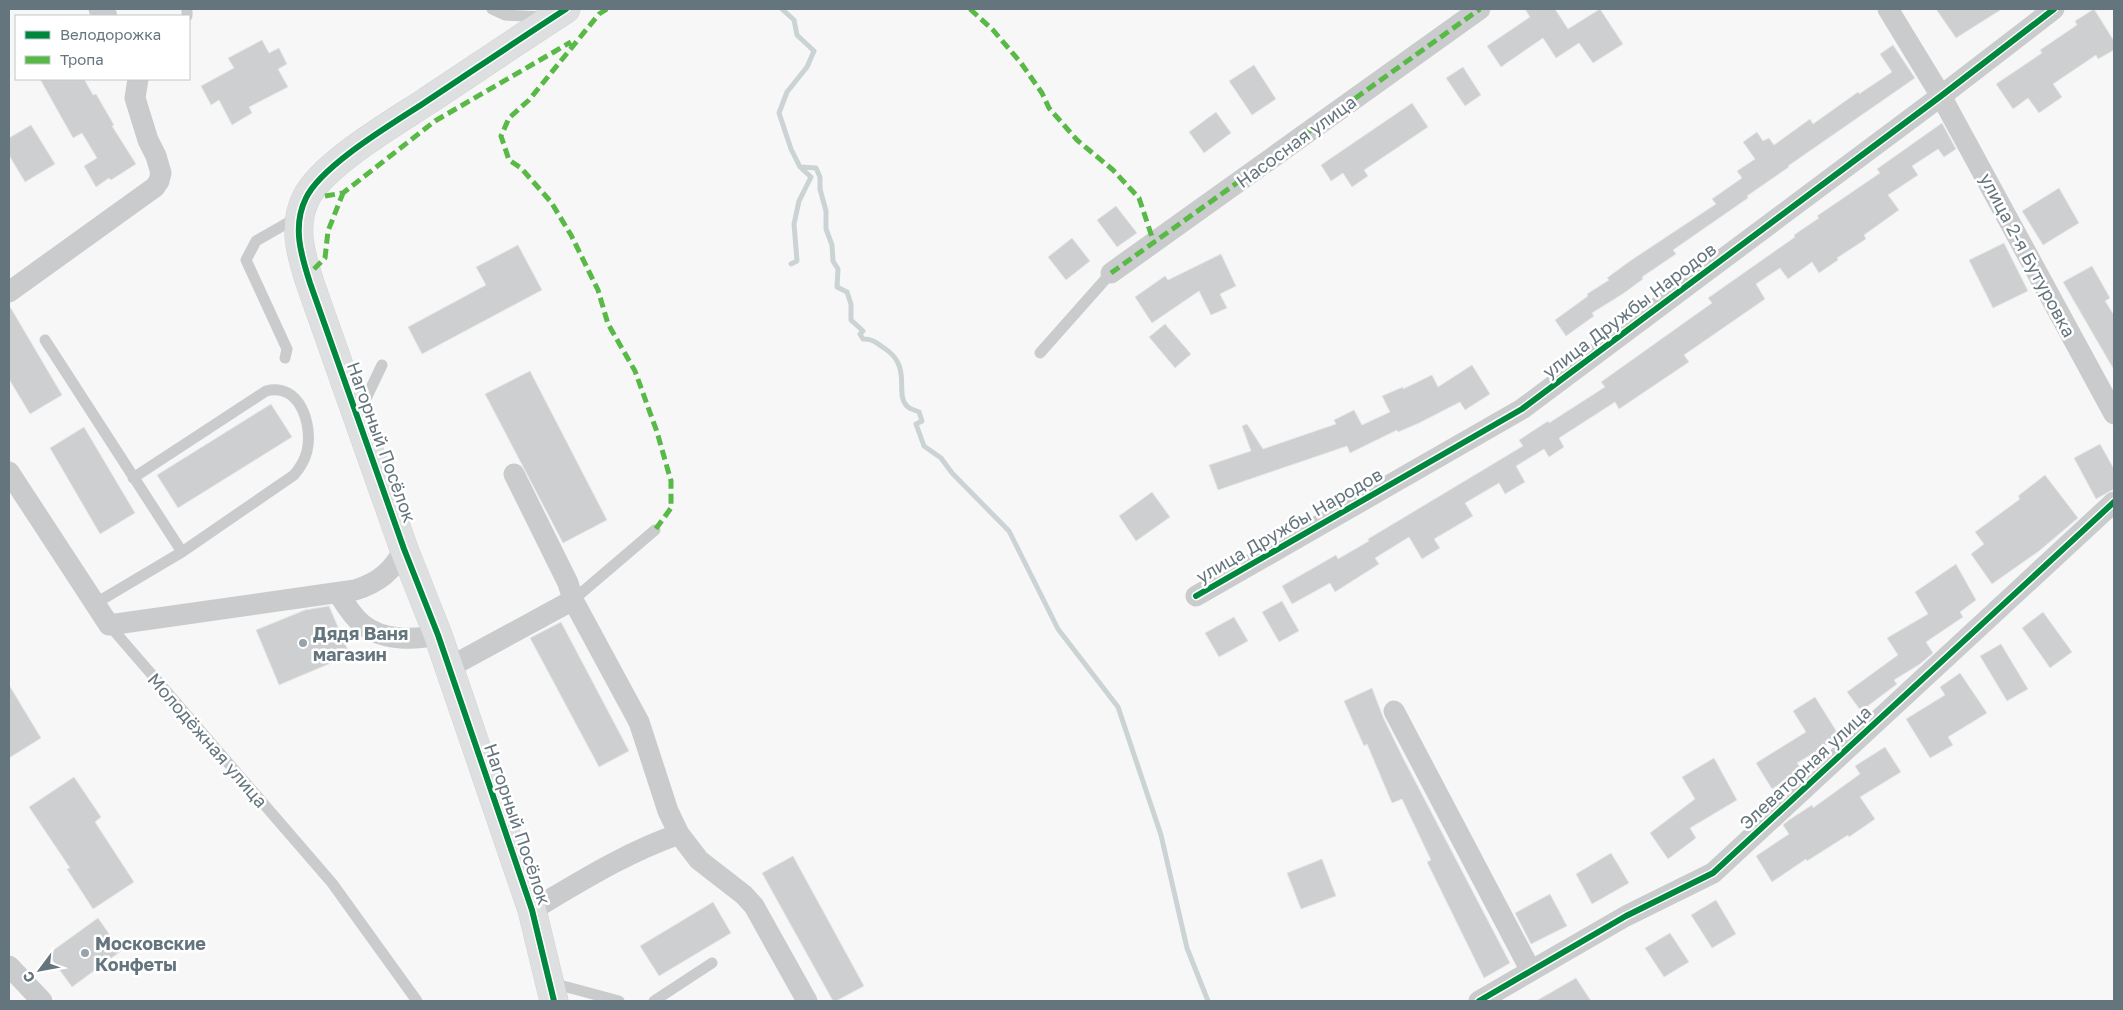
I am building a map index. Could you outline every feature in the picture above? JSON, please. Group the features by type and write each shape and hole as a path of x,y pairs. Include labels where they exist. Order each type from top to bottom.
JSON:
{"street":[{"name":"Насосная улица","path":"1111,273 1480,9"},
{"name":"улица 2-я Бутуровка","path":"1888,9 1941,96 2114,414"},
{"name":"улица Дружбы Народов","path":"1196,596 1522,409 1941,96 2054,9"},
{"name":"Нагорный Посёлок","path":"552,992 532,910 438,635 404,549 357,417 302,257 299,242 300,216 311,189 349,154 559,13"},
{"path":"9,292 155,187 159,181 159,166 148,140 135,98 138,80"},
{"name":"Молодёжная улица","path":"9,472 109,625"},
{"path":"514,474 568,583 572,600 639,722 668,811 679,834 699,860 744,895 754,906 807,1001"},
{"name":"Элеваторная улица","path":"1479,1001 1626,916 1713,873 2114,502"},
{"path":"109,625 338,593 363,587 377,580 393,567 404,549"},
{"path":"338,593 357,619 363,625 377,632 408,638 438,635"},
{"path":"448,668 572,600"},
{"path":"1394,711 1531,971"},
{"path":"532,910 617,860 679,834"},
{"path":"9,966 42,1001"}],"lane":[{"path":"492,9 505,15 559,13"},
{"path":"285,358 287,349 246,260 256,241 300,216"},
{"path":"1040,353 1111,273"},
{"path":"45,340 182,552"},
{"path":"357,417 382,365"},
{"path":"96,603 182,552 294,475 307,452 307,418 297,401 283,391 275,389 266,391 133,478"},
{"path":"572,600 655,530"},
{"name":"Молодёжная улица","path":"109,625 332,883 418,1001"},
{"path":"654,1001 712,963"},
{"path":"552,992 619,1001"}],"building":[{"path":"1525,9 1555,9 1568,29 1600,9 1623,44 1593,63 1579,43 1556,58 1543,38 1501,67 1487,46 1530,17"},
{"path":"1936,9 2002,9 1956,38"},
{"path":"2094,9 2114,41 2114,50 2098,59 2096,55 2053,84 2062,97 2039,113 2028,98 2013,109 1996,84 2042,53 2040,50 2077,25 2075,21"},
{"path":"262,40 269,53 279,48 287,64 278,69 288,87 249,107 252,113 232,125 219,100 211,105 201,86 234,68 228,58"},
{"path":"1893,45 1915,78 1788,166 1747,196 1748,198 1673,250 1676,254 1642,277 1643,279 1624,293 1592,313 1594,316 1566,336 1555,320 1588,296 1587,294 1609,280 1607,278 1630,261 1716,204 1712,199 1742,178 1737,171 1755,159 1743,142 1757,132 1763,141 1769,138 1774,145 1810,119 1813,124 1858,92 1859,94 1892,72 1880,54"},
{"path":"1254,65 1276,99 1252,115 1229,81"},
{"path":"1463,67 1481,95 1465,106 1446,78"},
{"path":"41,80 85,80 93,95 96,94 114,125 112,126 136,164 96,187 84,166 97,158 82,133 73,138"},
{"path":"1412,103 1428,127 1364,170 1368,176 1352,187 1343,173 1331,181 1321,165"},
{"path":"1216,112 1231,133 1204,153 1189,132"},
{"path":"1942,123 1956,149 1944,157 1938,149 1912,166 1918,175 1888,195 1899,210 1864,235 1866,239 1837,258 1838,260 1819,273 1812,262 1788,279 1780,268 1756,284 1765,299 1684,355 1689,362 1619,409 1615,402 1559,438 1564,447 1549,457 1544,449 1516,466 1525,482 1505,494 1499,483 1465,503 1473,516 1434,539 1440,548 1422,559 1409,537 1375,558 1379,564 1335,592 1330,583 1292,604 1282,586 1336,555 1338,559 1369,541 1368,539 1523,446 1519,440 1605,387 1601,382 1712,303 1708,298 1795,237 1794,235 1819,218 1817,216 1880,173 1877,169"},
{"path":"31,125 55,164 25,182 9,155 9,138"},
{"path":"2059,188 2079,223 2043,245 2022,211"},
{"path":"1116,206 1137,233 1117,247 1097,220"},
{"path":"1072,238 1090,261 1066,280 1048,257"},
{"path":"2004,243 2028,291 1993,308 1969,260"},
{"path":"518,245 542,290 422,354 408,327 486,285 476,267"},
{"path":"1221,254 1236,286 1220,294 1227,308 1211,315 1199,291 1152,323 1135,297 1165,276 1168,280"},
{"path":"2092,266 2110,298 2105,301 2114,315 2114,370 2063,282"},
{"path":"9,305 62,395 30,414 9,379"},
{"path":"1165,324 1191,354 1175,368 1149,337"},
{"path":"1472,365 1490,394 1465,410 1460,402 1419,423 1398,432 1397,430 1350,453 1347,446 1218,490 1209,465 1251,451 1242,426 1247,424 1263,449 1336,424 1334,420 1354,410 1362,425 1390,412 1382,396 1403,387 1403,389 1432,375 1438,387"},
{"path":"530,371 607,520 563,543 485,394"},
{"path":"271,404 292,437 178,508 157,475"},
{"path":"84,427 135,513 100,534 50,448"},
{"path":"2100,444 2114,469 2114,489 2096,499 2074,458"},
{"path":"2045,475 2078,518 2039,551 1992,584 1971,554 1984,544 1975,532 2020,499 2018,496"},
{"path":"1152,492 1170,517 1136,541 1119,516"},
{"path":"1956,564 1976,600 1960,612 1963,617 1926,642 1933,653 1920,664 1894,680 1897,684 1861,711 1847,692 1898,655 1887,638 1928,614 1915,592"},
{"path":"1282,601 1299,631 1279,642 1262,612"},
{"name":"Дядя Ваня магазин","path":"329,606 350,655 279,685 256,630 305,610"},
{"path":"2043,612 2072,652 2050,668 2022,628"},
{"path":"1234,617 1248,641 1219,657 1205,633"},
{"path":"561,622 629,751 599,767 530,638"},
{"path":"2001,644 2028,689 2007,701 1980,656"},
{"path":"1960,673 1987,713 1948,737 1953,745 1930,758 1906,719 1945,695 1940,687"},
{"path":"9,685 41,738 9,758"},
{"path":"1372,688 1383,717 1402,756 1510,963 1484,978 1427,862 1431,860 1402,799 1392,803 1367,744 1364,746 1344,701"},
{"path":"1815,697 1840,737 1797,763 1802,770 1772,789 1756,763 1806,732 1793,711"},
{"path":"1885,747 1901,772 1860,797 1875,819 1849,837 1848,835 1807,861 1806,859 1772,882 1756,856 1789,834 1783,825 1812,805 1813,808 1860,774 1855,766"},
{"path":"1714,758 1737,800 1690,828 1696,838 1668,859 1650,833 1695,799 1682,777"},
{"path":"74,777 101,817 95,822 134,882 93,909 67,869 70,868 29,807"},
{"path":"1611,853 1629,883 1592,904 1576,874"},
{"path":"793,856 864,986 836,1001 833,1001 762,873"},
{"path":"1322,859 1336,896 1301,909 1287,873"},
{"path":"1550,894 1567,926 1531,944 1515,913"},
{"path":"1716,900 1736,934 1712,948 1691,915"},
{"path":"713,902 731,933 659,976 640,946"},
{"name":"Московские Конфеты","path":"98,918 121,951 72,987 48,954"},
{"path":"1670,933 1689,962 1664,977 1645,948"},
{"path":"1576,978 1591,1001 1536,1001"}],"waterway":[{"path":"782,9 794,20 797,35 814,51 807,67 787,92 779,113 791,149 800,167 816,168 820,177 820,189 826,211 826,229 832,245 833,261 838,269 837,287 847,292 851,304 851,320 863,331 860,334 863,339 874,341 893,355 901,372 904,402 909,408 919,412 922,421 916,424 924,446 941,458 952,473 1009,531 1058,629 1118,707 1161,835 1187,948 1208,1001"},
{"path":"791,264 797,261 794,224 799,201 811,177 800,167"}],"marked path":[{"path":"607,9 599,14 529,100 509,118 501,136 509,160 521,168 551,202 571,235 598,290 608,324 635,371 657,432 671,481 671,508 655,530"},
{"path":"970,9 993,30 1021,63 1042,93 1049,108 1077,140 1113,170 1139,198 1154,243"},
{"path":"1111,273 1480,9"},
{"path":"325,196 343,193 435,121 571,42"},
{"path":"314,269 325,258 328,231 343,193"}],"cycle path":[{"path":"554,1001 532,910 438,635 404,549 310,283 299,241 299,219 306,198 314,185 342,159 566,9"},
{"path":"1196,596 1522,409 1941,96 2054,9"},
{"path":"1479,1001 1626,916 1713,873 2114,502"}],"place":[{"name":"Дядя Ваня магазин","path":"303,643"},
{"name":"Московские Конфеты","path":"85,953"}]}
